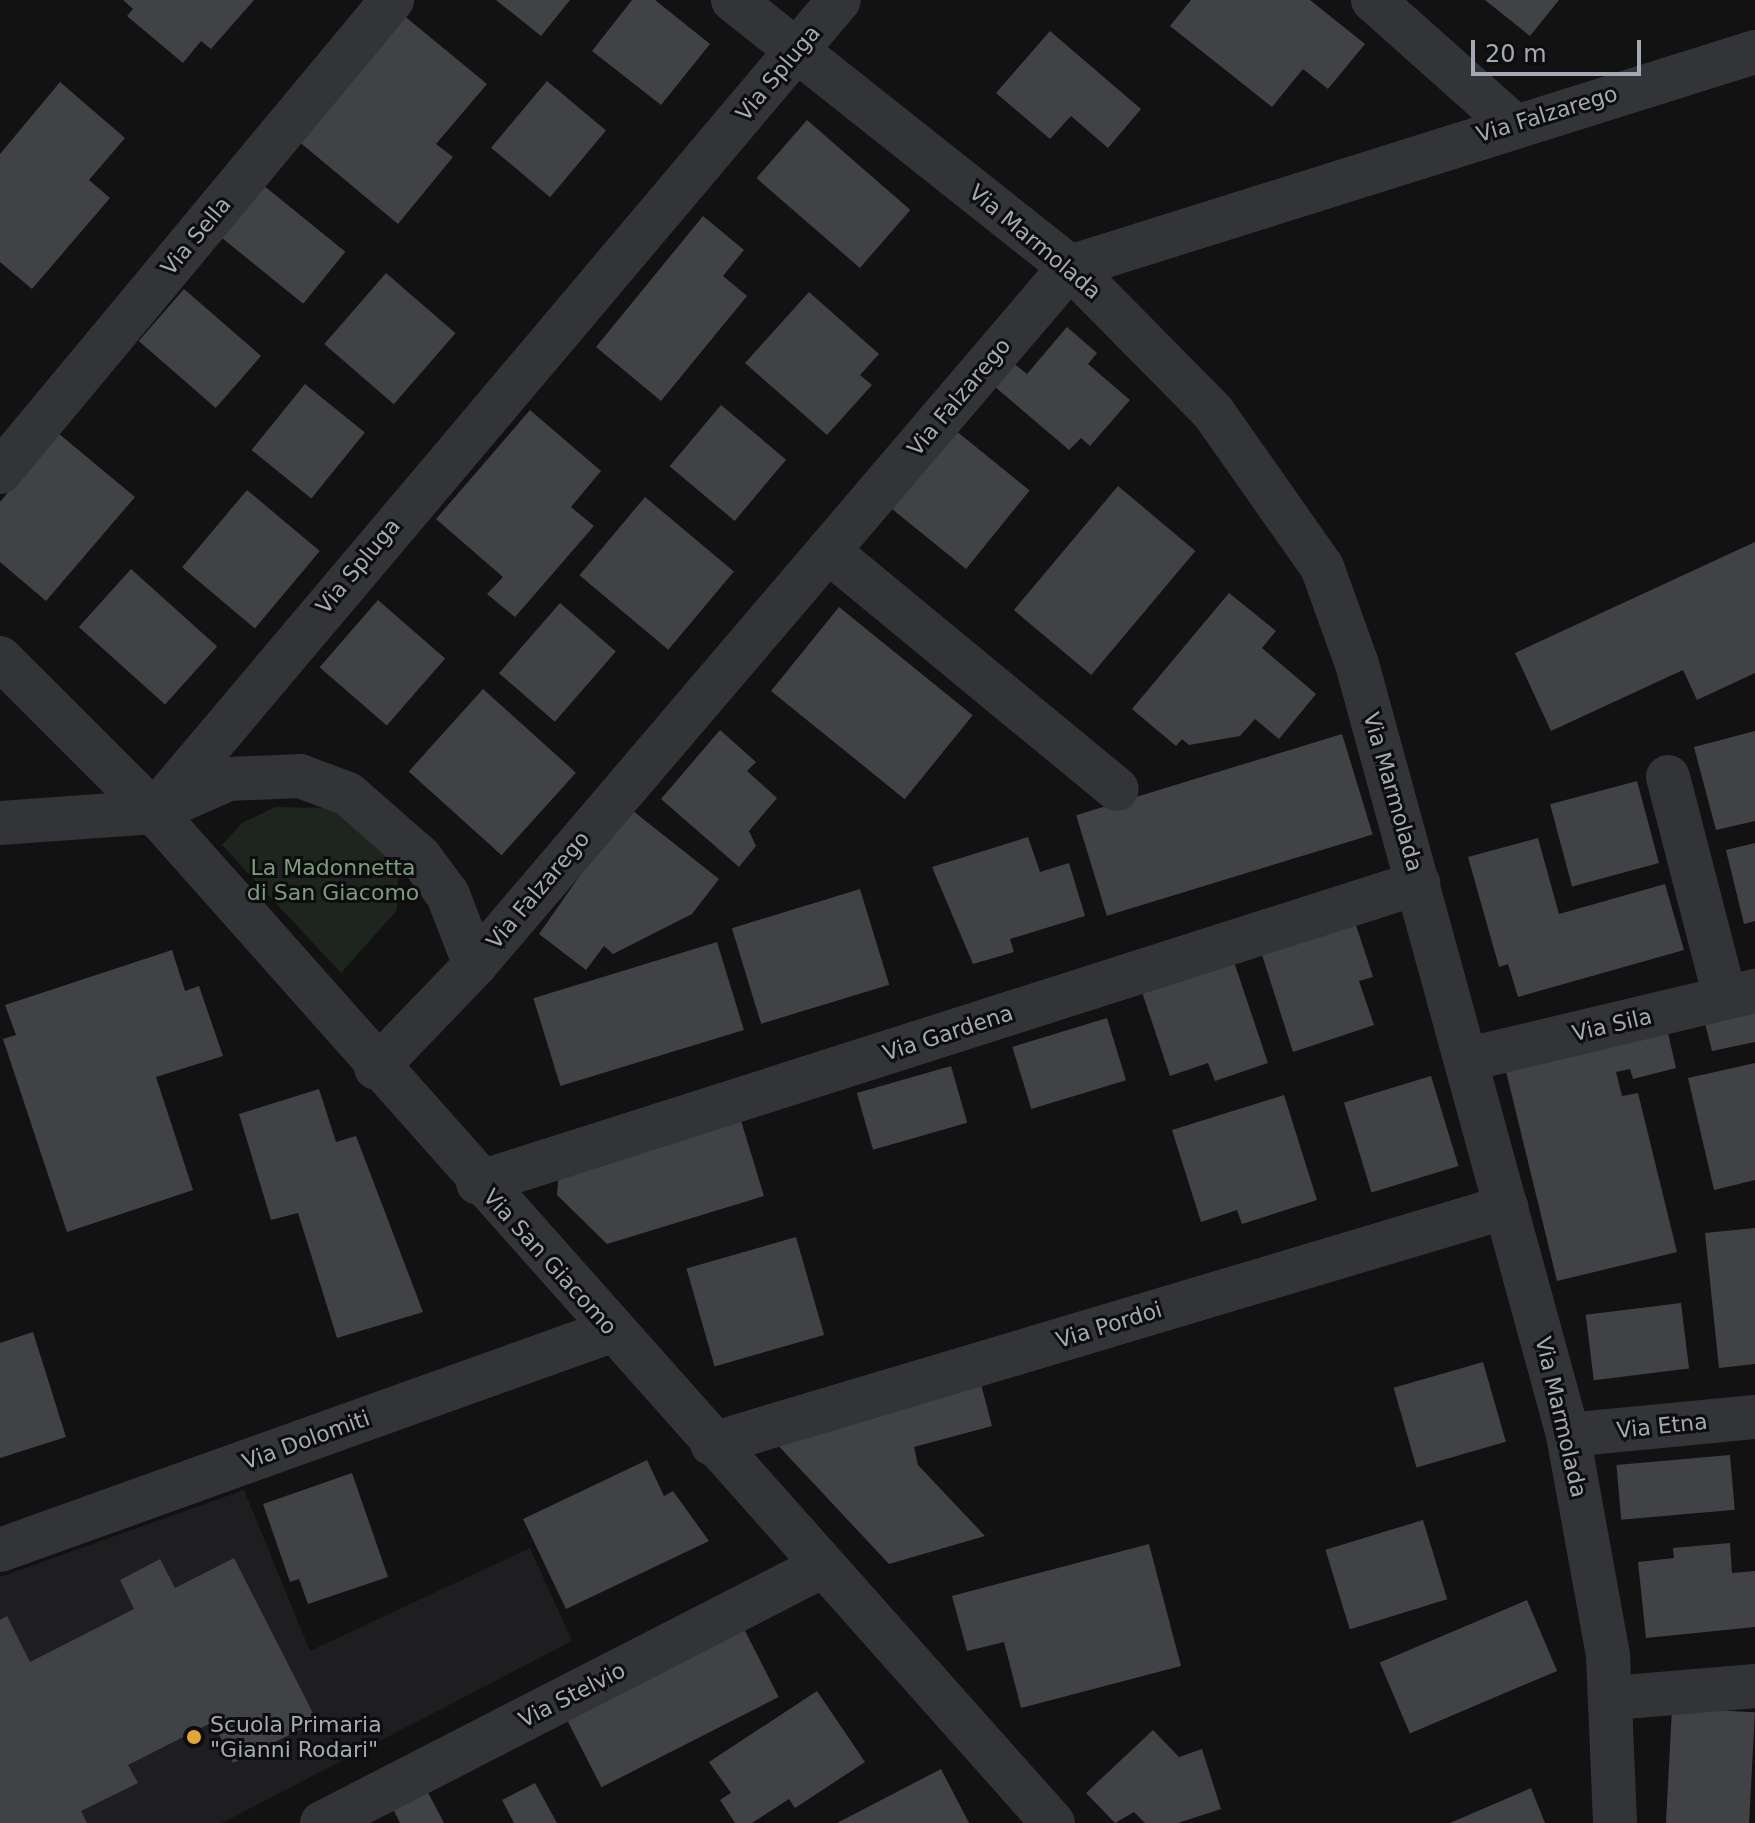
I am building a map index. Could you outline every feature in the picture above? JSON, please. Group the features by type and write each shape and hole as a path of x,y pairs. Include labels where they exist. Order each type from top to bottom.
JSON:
{"street":[{"name":"Via Sella","path":"0,472 392,0"},
{"name":"Via Marmolada","path":"733,0 1070,267 1213,412 1322,567 1346,626 1469,1059 1568,1435 1613,1698 1615,1823"},
{"name":"Via Spluga","path":"154,812 839,0"},
{"path":"1373,0 1512,124"},
{"name":"Via Falzarego","path":"376,1068 475,965 1070,267 1512,124 1755,52"},
{"path":"828,551 1117,789"},
{"name":"Via San Giacomo","path":"0,658 154,812 478,1183 1053,1823"},
{"path":"0,823 154,812 252,774 300,776 338,789 428,866 459,919 475,965"},
{"path":"1668,777 1740,995"},
{"name":"Via Gardena","path":"478,1183 1418,883"},
{"name":"Via Sila","path":"1469,1059 1740,995"},
{"name":"Via Pordoi","path":"712,1444 1506,1207"},
{"name":"Via Dolomiti","path":"0,1550 611,1331"},
{"name":"Via Etna","path":"1568,1435 1755,1417"},
{"name":"Via Stelvio","path":"322,1823 823,1566"},
{"path":"1613,1698 1755,1686"}],"shaded area":[{"name":"Scuola Primaria \"Gianni Rodari\"","path":"244,1490 310,1651 530,1548 572,1641 222,1823 0,1823 0,1577"}],"green space":[{"name":"La Madonnetta di San Giacomo","path":"275,807 329,808 375,839 398,874 397,910 341,973 222,845 242,823"}],"building":[{"path":"123,0 254,0 211,49 201,41 183,63 127,16 133,9"},
{"path":"496,0 570,0 541,36"},
{"path":"632,0 655,0 710,44 661,105 592,51"},
{"path":"1191,0 1310,0 1365,44 1328,89 1303,69 1272,107 1170,26"},
{"path":"1485,0 1559,0 1530,36"},
{"path":"402,14 487,84 436,144 453,157 398,224 297,140"},
{"path":"1050,31 1141,109 1108,148 1071,116 1050,139 996,93"},
{"path":"547,81 606,130 550,197 491,148"},
{"path":"60,82 125,138 89,180 110,198 32,289 0,262 0,154"},
{"path":"807,120 910,210 860,268 756,178"},
{"path":"263,185 345,252 303,304 221,237"},
{"path":"703,216 744,250 723,276 747,296 661,401 596,347"},
{"path":"386,273 455,333 394,404 324,344"},
{"path":"184,289 261,356 216,408 139,341"},
{"path":"809,292 879,354 860,375 872,385 827,435 745,363"},
{"path":"1067,327 1097,353 1088,364 1130,400 1090,446 1081,438 1069,450 994,386 1013,363 1027,374"},
{"path":"305,384 365,432 311,499 252,450"},
{"path":"721,405 786,460 735,521 670,466"},
{"path":"530,410 601,471 571,507 594,526 515,617 487,594 503,577 436,519"},
{"path":"955,430 1030,490 966,569 891,508"},
{"path":"58,433 135,497 46,601 0,562 0,502"},
{"path":"1118,486 1195,551 1091,675 1014,610"},
{"path":"247,490 320,551 255,628 182,567"},
{"path":"645,497 734,572 668,650 579,575"},
{"path":"1755,542 1755,673 1697,700 1683,670 1551,731 1515,653"},
{"path":"131,569 217,647 165,705 79,627"},
{"path":"1229,593 1276,631 1262,648 1316,694 1279,739 1255,719 1240,736 1189,745 1182,739 1176,746 1132,709"},
{"path":"378,600 445,658 387,726 320,667"},
{"path":"560,603 616,652 555,722 499,673"},
{"path":"839,607 973,715 905,799 771,691"},
{"path":"483,689 576,773 502,855 409,771"},
{"path":"720,730 756,762 747,771 777,798 749,831 756,846 739,867 661,799"},
{"path":"1755,731 1755,821 1716,830 1694,747"},
{"path":"1342,734 1373,834 1107,916 1076,815"},
{"path":"1637,781 1659,863 1572,886 1550,804"},
{"path":"628,807 719,879 692,914 613,954 604,946 586,970 539,934"},
{"path":"1028,837 1040,872 1069,863 1085,916 1010,939 1014,952 973,964 932,867"},
{"path":"1538,838 1559,914 1665,884 1684,950 1518,997 1508,964 1499,967 1468,857"},
{"path":"1755,843 1755,921 1744,924 1726,850"},
{"path":"860,889 889,985 761,1024 732,928"},
{"path":"1356,925 1373,977 1359,981 1374,1025 1293,1052 1262,955"},
{"path":"717,942 744,1030 560,1086 533,998"},
{"path":"172,950 185,991 199,986 223,1056 156,1077 193,1190 67,1232 3,1039 16,1035 5,1005"},
{"path":"1230,950 1268,1063 1215,1081 1208,1063 1170,1076 1138,980"},
{"path":"1755,999 1755,1042 1712,1051 1702,1011"},
{"path":"1107,1018 1126,1080 1031,1109 1012,1047"},
{"path":"1665,1020 1676,1068 1633,1079 1630,1069 1616,1072 1622,1096 1638,1093 1677,1252 1557,1281 1503,1059"},
{"path":"1755,1063 1755,1180 1714,1190 1688,1078"},
{"path":"951,1066 967,1123 873,1150 857,1093"},
{"path":"1431,1076 1458,1166 1371,1192 1344,1103"},
{"path":"319,1089 336,1142 356,1136 423,1312 337,1338 298,1213 271,1220 239,1114"},
{"path":"1284,1095 1317,1200 1242,1224 1237,1210 1201,1222 1172,1130"},
{"path":"739,1114 764,1196 607,1244 557,1195 559,1168"},
{"path":"1755,1228 1755,1364 1719,1368 1705,1233"},
{"path":"796,1237 824,1335 715,1366 686,1268"},
{"path":"1681,1303 1689,1369 1594,1380 1586,1315"},
{"path":"33,1332 66,1437 0,1458 0,1343"},
{"path":"1483,1362 1506,1442 1416,1467 1394,1388"},
{"path":"981,1384 992,1426 914,1447 918,1465 985,1536 889,1564 773,1440"},
{"path":"1730,1455 1735,1510 1621,1520 1616,1465"},
{"path":"647,1460 664,1496 673,1491 709,1541 566,1609 523,1519"},
{"path":"352,1473 388,1577 308,1604 299,1579 290,1582 263,1504"},
{"path":"1423,1520 1447,1599 1350,1629 1325,1550"},
{"path":"1730,1543 1732,1573 1755,1571 1755,1627 1646,1638 1638,1562 1674,1558 1673,1548"},
{"path":"1149,1544 1181,1666 1021,1708 1004,1642 967,1651 952,1596"},
{"path":"234,1558 317,1721 233,1763 213,1722 128,1765 138,1783 81,1811 87,1823 0,1823 0,1620 7,1616 30,1662 134,1609 120,1580 160,1559 175,1588"},
{"path":"1527,1600 1557,1671 1410,1733 1380,1663"},
{"path":"741,1623 779,1697 601,1787 564,1713"},
{"path":"817,1691 865,1762 795,1808 789,1799 752,1823 735,1823 720,1800 731,1793 709,1762"},
{"path":"1672,1708 1755,1712 1749,1823 1666,1823"},
{"path":"1153,1730 1179,1757 1202,1749 1221,1809 1178,1823 1145,1823 1134,1812 1115,1823 1086,1793"},
{"path":"941,1769 969,1823 837,1823"},
{"path":"423,1783 444,1823 400,1823 389,1801"},
{"path":"535,1783 557,1823 514,1823 502,1800"},
{"path":"1531,1788 1545,1823 1450,1823"}],"place":[{"name":"Scuola Primaria \"Gianni Rodari\"","path":"194,1737"}]}
